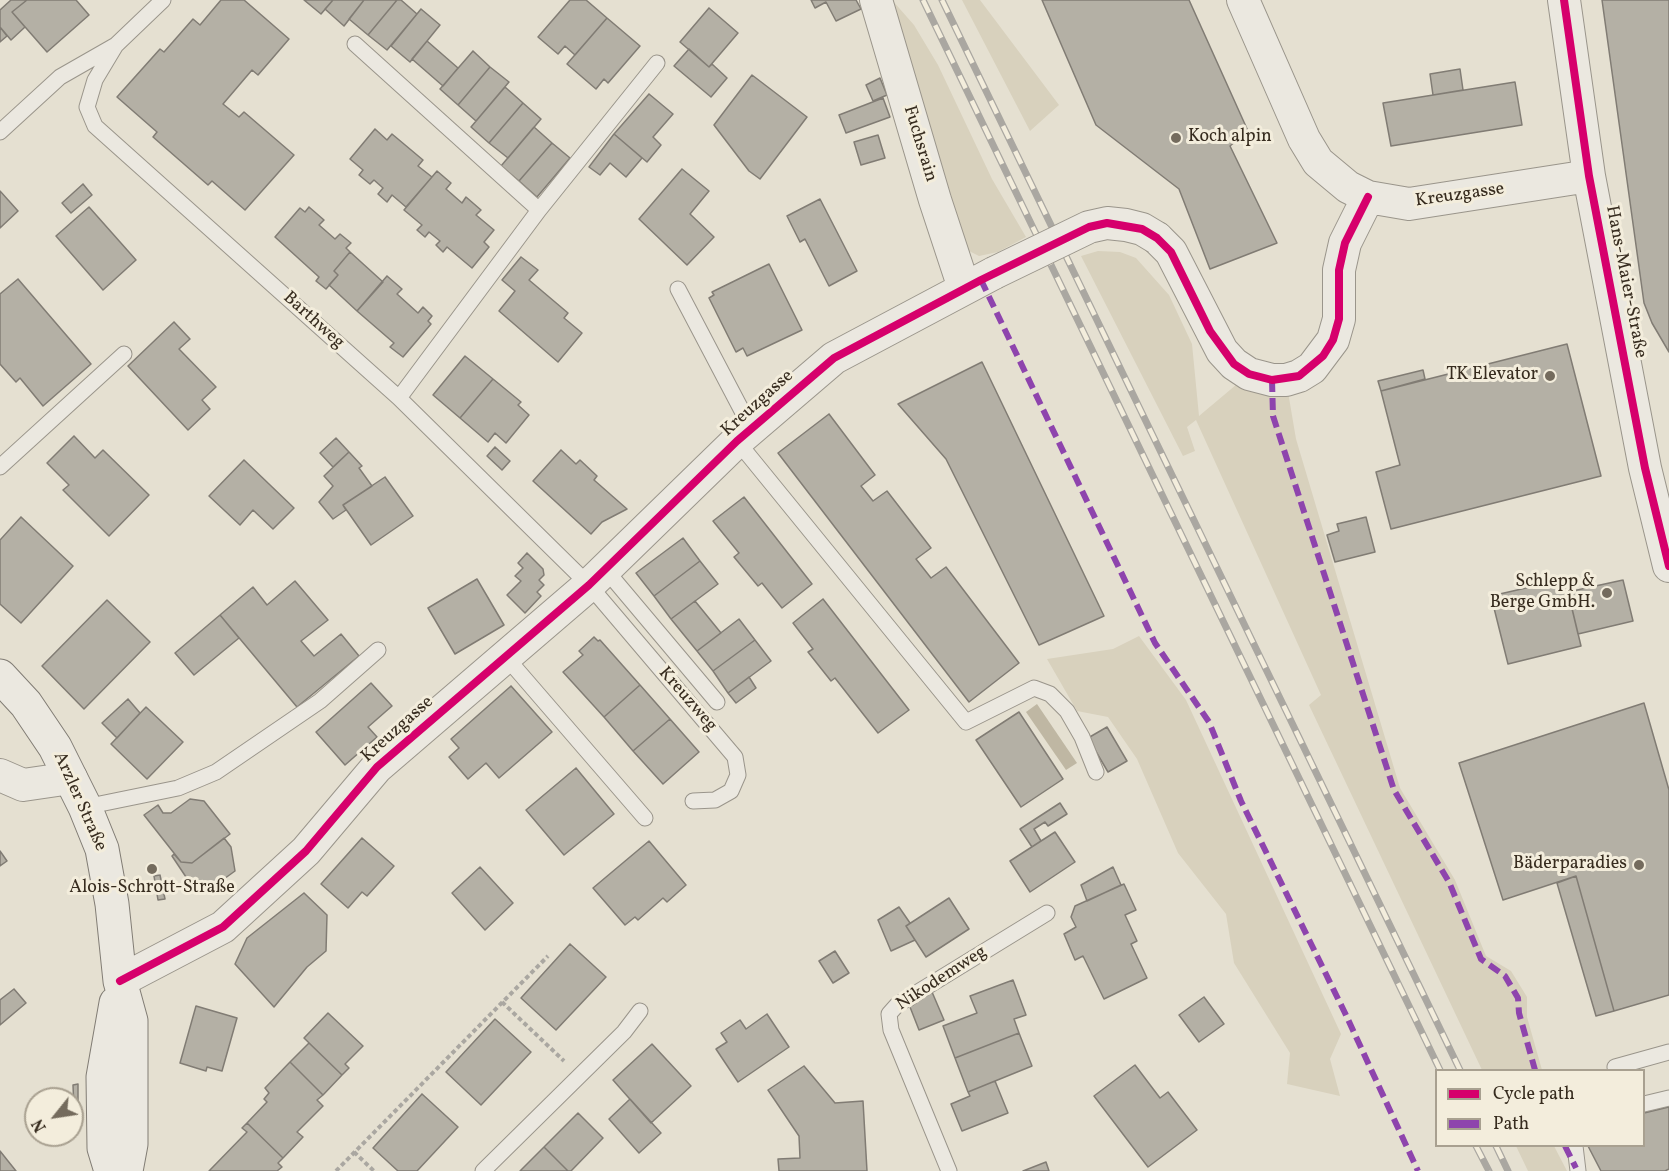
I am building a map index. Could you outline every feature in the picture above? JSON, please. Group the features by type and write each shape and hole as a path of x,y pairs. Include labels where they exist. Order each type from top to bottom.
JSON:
{"main road":[{"name":"Arzler Straße","path":"0,676 26,704 55,747 85,807 102,849 112,904 120,981 131,1021 131,1144 126,1171"},
{"name":"Arzler Straße","path":"111,1171 104,1148 103,1077 120,981"}],"street":[{"name":"Fuchsrain","path":"876,0 935,200 964,288"},
{"path":"1243,0 1304,139 1318,162 1348,187 1368,197"},
{"name":"Hans-Maier-Straße","path":"1564,0 1589,176 1657,465 1669,566"},
{"name":"Kreuzgasse","path":"120,981 223,927 306,851 377,767 597,577 744,435 834,358 994,273 1089,227 1107,223 1142,229 1157,238 1171,252 1222,351 1234,364 1249,374 1272,380 1286,380 1312,368 1333,340 1339,319 1339,270 1345,243 1368,197 1388,202 1427,203 1589,176"},
{"path":"0,776 23,785 71,778"}],"lane":[{"path":"0,132 60,77 116,45 163,0"},
{"path":"355,44 539,210"},
{"name":"Barthweg","path":"116,45 95,80 87,107 95,126 597,577"},
{"path":"399,398 539,210 657,63"},
{"path":"678,289 744,435 966,722 1034,688 1050,694 1067,711 1082,737 1096,772"},
{"path":"0,467 124,354"},
{"path":"597,577 717,702"},
{"name":"Kreuzweg","path":"597,577 735,757 738,775 730,790 715,800 693,801"},
{"path":"85,807 178,788 216,772 320,701 378,650"},
{"path":"505,656 645,818"},
{"name":"Nikodemweg","path":"950,1171 891,1030 890,1014 897,1005 1047,913"},
{"path":"483,1171 624,1032 640,1011"},
{"path":"1615,1067 1669,1052"},
{"path":"1645,1104 1669,1098"},
{"path":"1575,1147 1578,1171"}],"path":[{"path":"336,1171 548,956"},
{"path":"502,1002 579,1076"},
{"path":"354,1152 374,1171"}],"shaded area":[{"path":"892,0 914,25 938,65 992,179 1026,237 998,252 979,256 963,248"},
{"path":"962,0 980,0 1059,105 1030,131"},
{"path":"1098,251 1120,252 1136,258 1169,295 1192,344 1199,416 1249,374 1286,380 1296,439 1400,788 1455,880 1486,956 1511,971 1527,997 1527,1017 1542,1069 1482,1069 1309,705 1321,695 1196,420 1187,427 1195,451 1183,456 1081,256"},
{"path":"1139,636 1186,700 1341,1034 1330,1059 1340,1096 1287,1084 1290,1053 1234,963 1226,914 1178,853 1137,759 1108,717 1077,711 1047,659 1113,649"},
{"path":"1037,704 1077,763 1066,770 1026,712"},
{"path":"1516,1147 1555,1147 1567,1171 1528,1171"}],"building":[{"path":"11,0 27,0 12,12 25,27 11,40 0,27 0,10"},
{"path":"27,0 76,0 89,15 47,52 12,12"},
{"path":"221,0 244,0 289,39 258,75 252,70 223,104 239,117 244,112 294,155 245,210 212,181 208,185 153,137 157,132 117,97 160,49 164,52 193,19 200,25"},
{"path":"304,0 333,0 321,14"},
{"path":"333,0 364,0 344,26 325,9"},
{"path":"364,0 397,0 368,35 349,19"},
{"path":"397,0 401,0 417,14 387,50 368,35"},
{"path":"570,0 586,0 607,18 575,55 565,46 558,54 538,37"},
{"path":"811,0 856,0 861,9 836,21 826,2 815,8"},
{"name":"Koch alpin","path":"1042,0 1189,0 1248,131 1230,146 1277,243 1210,269 1179,189 1096,125"},
{"path":"1602,0 1669,0 1669,352 1652,323 1644,303"},
{"path":"709,8 738,33 709,67 680,42"},
{"path":"421,9 440,25 410,62 391,46"},
{"path":"607,18 640,46 608,83 604,79 596,89 567,64"},
{"path":"0,27 7,36 0,42"},
{"path":"427,41 458,68 443,86 412,59"},
{"path":"689,49 709,67 712,64 727,78 711,97 674,66"},
{"path":"473,51 490,67 458,105 440,89"},
{"path":"490,67 509,82 476,121 458,105"},
{"path":"1460,69 1463,90 1433,95 1430,74"},
{"path":"752,75 807,117 760,179 749,171 714,125"},
{"path":"880,78 887,95 873,101 866,85"},
{"path":"1515,82 1522,125 1391,146 1383,103"},
{"path":"505,87 523,103 489,143 471,127"},
{"path":"649,94 673,114 653,137 661,145 647,162 614,134"},
{"path":"883,98 890,117 846,133 839,115"},
{"path":"523,103 541,119 508,158 489,143"},
{"path":"534,127 552,143 519,181 501,166"},
{"path":"375,129 387,140 392,134 423,160 418,166 432,177 406,207 392,195 387,202 378,194 383,188 374,180 370,184 359,175 363,170 350,159"},
{"path":"614,134 642,158 626,177 610,163 600,175 589,167"},
{"path":"878,135 885,158 861,165 854,142"},
{"path":"552,143 570,158 537,197 519,181"},
{"path":"682,169 709,191 690,214 714,237 687,265 639,219"},
{"path":"437,171 451,183 446,189 462,203 466,197 481,210 476,215 494,230 484,242 489,247 472,268 447,247 443,252 436,245 440,241 429,232 425,237 417,230 422,225 404,210"},
{"path":"83,184 92,195 71,213 62,203"},
{"path":"0,191 18,211 0,228"},
{"path":"820,199 857,271 829,286 805,239 800,242 787,216"},
{"path":"89,207 136,260 103,290 56,236"},
{"path":"309,207 324,220 319,225 335,239 340,234 351,243 346,248 350,252 334,271 338,275 326,289 316,281 319,277 275,237 300,208 305,212"},
{"path":"350,252 383,282 357,311 329,285 338,275 334,271"},
{"path":"521,257 538,270 529,280 568,313 564,318 582,333 558,362 499,311 515,291 502,280"},
{"path":"769,264 802,330 747,356 743,348 736,352 709,298 714,295 712,292"},
{"path":"387,276 402,289 397,294 418,313 423,307 432,316 428,321 431,324 403,357 390,347 394,343 357,311"},
{"path":"18,279 91,364 43,406 20,378 16,382 0,364 0,294"},
{"path":"174,322 190,339 179,349 216,387 202,400 210,409 188,430 128,366"},
{"path":"1567,344 1601,476 1391,529 1376,472 1400,465 1381,391"},
{"path":"465,356 493,379 460,418 433,395"},
{"path":"982,362 1104,616 1039,645 946,459 898,404"},
{"path":"1423,370 1425,379 1381,391 1378,381"},
{"path":"493,379 521,402 518,405 529,415 506,443 495,433 488,442 460,418"},
{"path":"829,414 875,475 861,486 873,501 887,491 931,548 916,559 931,578 946,567 1019,663 969,702 778,453"},
{"path":"74,436 95,458 103,450 149,495 109,536 63,490 69,485 47,463"},
{"path":"336,438 349,452 333,467 320,453"},
{"path":"495,447 510,461 502,470 487,456"},
{"path":"561,450 576,464 580,460 597,476 594,480 627,509 602,522 591,534 533,481"},
{"path":"349,452 362,466 359,468 372,486 343,505 346,510 333,519 319,502 333,486 324,476"},
{"path":"244,460 294,508 273,529 253,510 240,525 209,496"},
{"path":"385,477 413,516 371,545 343,505"},
{"path":"744,497 812,584 782,608 762,583 758,586 734,557 739,553 713,521"},
{"path":"21,517 73,566 21,623 0,604 0,540"},
{"path":"1366,517 1375,552 1335,562 1327,535 1339,531 1337,524"},
{"path":"683,538 700,561 654,596 636,573"},
{"path":"527,553 543,569 544,575 539,580 544,585 537,592 541,596 525,613 507,595 521,581 515,576 523,568 518,563"},
{"path":"700,561 718,584 671,619 654,596"},
{"path":"477,579 504,625 455,654 428,608"},
{"path":"1565,579 1581,646 1508,664 1491,596"},
{"path":"1623,580 1633,621 1578,634 1568,592"},
{"path":"295,581 328,620 301,641 314,656 341,634 359,656 297,707 220,615 253,587 267,605"},
{"path":"823,599 909,710 878,733 835,678 831,681 808,652 813,649 793,623"},
{"path":"107,600 150,642 84,709 42,666"},
{"path":"695,601 721,633 697,651 671,619"},
{"path":"220,615 239,638 194,675 175,653"},
{"path":"739,619 755,640 713,671 697,651"},
{"path":"594,637 600,640 640,685 604,717 563,672 583,655 579,651"},
{"path":"755,640 771,661 728,693 713,671"},
{"path":"749,677 756,688 736,703 728,693"},
{"path":"371,683 392,706 368,727 377,737 345,765 316,732"},
{"path":"640,685 670,719 633,751 604,717"},
{"path":"511,686 552,732 499,778 486,763 468,779 449,757 459,748 451,739"},
{"path":"128,699 140,713 117,738 102,723"},
{"path":"1644,703 1669,790 1669,995 1614,1011 1576,876 1503,900 1459,763"},
{"path":"146,707 183,742 147,779 111,744"},
{"path":"1019,712 1063,779 1021,807 976,740"},
{"path":"670,719 699,752 663,784 633,751"},
{"path":"1107,727 1127,761 1108,772 1088,738"},
{"path":"576,768 614,814 564,855 526,810"},
{"path":"190,799 204,801 230,834 192,863 181,862 144,815 158,805 163,813 171,813"},
{"path":"1060,803 1067,814 1048,826 1045,822 1034,829 1041,841 1032,847 1020,829"},
{"path":"1055,832 1075,862 1030,892 1010,861"},
{"path":"224,838 231,847 235,871 217,884 190,883 172,856 174,854 181,862 192,863"},
{"path":"362,838 394,866 367,896 362,892 348,908 321,884"},
{"path":"649,841 686,885 667,902 663,898 638,920 635,917 625,925 593,888"},
{"path":"0,851 7,861 0,866"},
{"path":"480,867 513,903 485,930 452,893"},
{"path":"1113,867 1121,885 1087,901 1081,885"},
{"path":"160,875 165,899 158,900 154,876"},
{"path":"1576,876 1614,1011 1596,1016 1557,883"},
{"path":"1124,884 1136,910 1125,915 1137,941 1131,944 1147,978 1104,999 1083,956 1075,960 1064,934 1076,927 1071,917 1075,906"},
{"path":"304,893 327,915 326,951 307,967 274,1007 235,964 247,938"},
{"path":"949,898 969,929 926,957 906,926"},
{"path":"899,907 910,923 906,926 915,940 891,951 878,920"},
{"path":"570,944 606,977 556,1030 521,998"},
{"path":"835,951 849,973 833,983 819,961"},
{"path":"1013,980 1026,1015 1014,1019 1019,1033 955,1058 943,1026 977,1013 970,996"},
{"path":"14,989 26,1003 0,1025 0,1000"},
{"path":"932,992 944,1020 919,1030 910,1007"},
{"path":"1204,997 1224,1024 1199,1042 1179,1015"},
{"path":"196,1006 237,1018 222,1071 207,1067 206,1071 180,1063"},
{"path":"328,1013 363,1046 345,1064 349,1068 342,1075 304,1038"},
{"path":"767,1014 789,1047 738,1082 716,1049 727,1042 721,1033 740,1020 746,1029"},
{"path":"495,1019 531,1052 481,1105 446,1072"},
{"path":"1019,1033 1032,1066 968,1092 955,1058"},
{"path":"309,1043 342,1075 323,1095 290,1062"},
{"path":"652,1044 691,1086 651,1123 613,1080"},
{"path":"290,1062 323,1095 317,1100 323,1106 297,1132 303,1137 283,1158 247,1123 267,1102 264,1099 269,1093 265,1088"},
{"path":"1135,1065 1160,1098 1168,1092 1197,1130 1148,1167 1094,1096"},
{"path":"804,1066 835,1103 863,1101 867,1171 779,1171 778,1159 800,1158 799,1136 768,1090"},
{"path":"995,1081 1008,1113 962,1131 951,1104 970,1096 968,1092"},
{"path":"422,1094 458,1127 417,1171 398,1171 373,1148"},
{"path":"630,1099 661,1133 639,1153 609,1119"},
{"path":"1669,1107 1669,1169 1665,1171 1601,1171 1589,1147 1645,1147 1645,1113"},
{"path":"578,1113 603,1138 571,1171 568,1171 544,1147"},
{"path":"247,1123 283,1158 278,1163 282,1167 277,1171 209,1171 247,1132 242,1128"},
{"path":"544,1147 568,1171 520,1171"},
{"path":"0,1151 16,1171 0,1171"},
{"path":"1046,1162 1049,1171 1023,1171"}],"railway":[{"path":"923,0 1440,1069"},
{"path":"942,0 1460,1069"},
{"path":"1477,1147 1489,1171"},
{"path":"1496,1147 1508,1171"}],"marked path":[{"path":"981,280 1155,643 1209,722 1241,801 1345,1013 1418,1171"},
{"path":"1272,380 1273,416 1394,790 1449,882 1481,959 1505,976 1518,998 1519,1013 1535,1069"},
{"path":"1566,1147 1576,1168"}],"cycle path":[{"path":"1564,0 1589,176 1645,468 1669,566"},
{"path":"120,981 223,927 306,851 377,767 589,585 737,441 834,358 981,280 1089,227 1107,223 1142,229 1157,238 1171,252 1210,331 1234,364 1249,374 1272,380 1299,376 1323,356 1333,340 1339,319 1339,270 1345,243 1368,197"}],"place":[{"name":"Koch alpin","path":"1176,138"},
{"name":"TK Elevator","path":"1550,376"},
{"name":"Schlepp & Berge GmbH.","path":"1607,593"},
{"name":"Bäderparadies","path":"1639,865"},
{"name":"Alois-Schrott-Straße","path":"152,869"}]}
